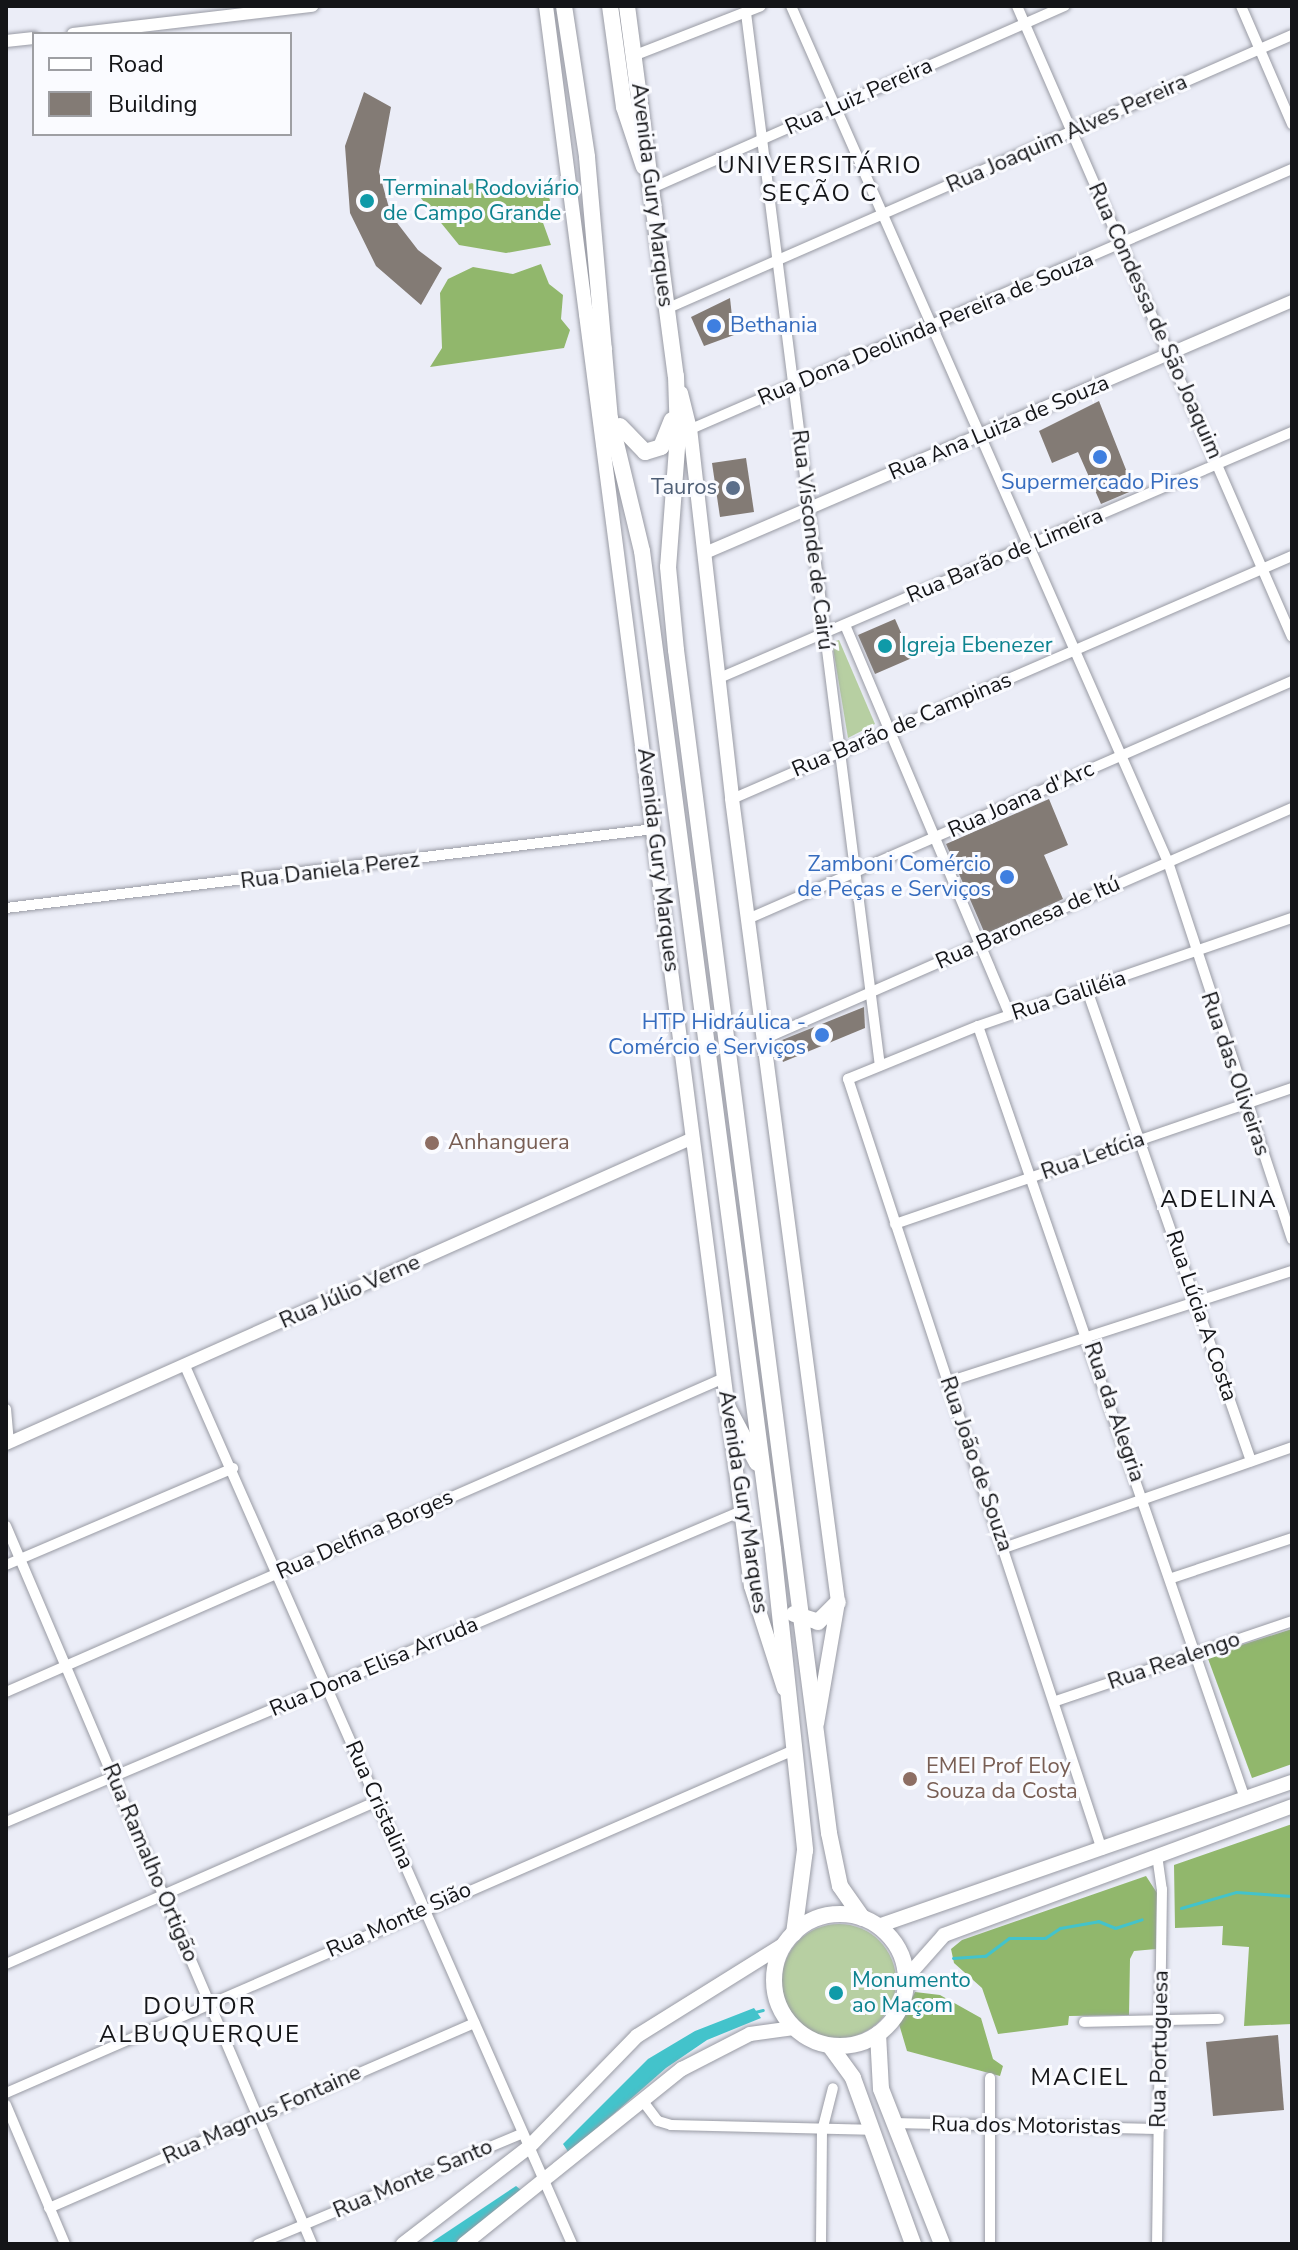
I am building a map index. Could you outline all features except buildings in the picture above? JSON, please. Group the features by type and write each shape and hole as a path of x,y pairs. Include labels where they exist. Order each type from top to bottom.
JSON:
{"main road":[{"name":"Avenida Gury Marques","path":"546,6 755,1605 791,1709"},
{"name":"Avenida Gury Marques","path":"564,6 609,360 610,418 642,551 773,1549 805,1850 789,1938"},
{"path":"610,6 624,107 652,188"},
{"name":"Avenida Gury Marques","path":"629,9 666,309 705,553 732,799 838,1602 815,1735"},
{"path":"587,314 609,360"},
{"path":"609,398 636,449 661,447 672,424 676,376"},
{"path":"604,434 610,418"},
{"name":"Avenida Gury Marques","path":"684,432 668,548 671,607 815,1735 840,1886 862,1918"},
{"path":"728,1408 763,1475"},
{"path":"773,1549 787,1605 800,1620 826,1619 838,1602"},
{"path":"878,1926 1292,1782"},
{"path":"1242,1821 1249,1810 1245,1799"},
{"path":"906,1978 944,1935 1242,1821 1292,1806"},
{"path":"1157,1855 1158,1841 1193,1818"},
{"path":"403,2244 526,2140 637,2036 826,1916 862,1918 878,1926 898,1949 906,1978 902,2004 878,2034 876,2071 893,2123 942,2244"},
{"path":"789,1938 774,1988 794,2028 830,2046 853,2078 869,2130 913,2244"},
{"path":"464,2244 545,2184 642,2100 730,2042 794,2028"},
{"path":"830,2046 878,2034"}],"street":[{"path":"90,32 312,6"},
{"path":"633,56 761,6"},
{"name":"Rua das Oliveiras","path":"791,6 1168,862 1194,954 1292,1239"},
{"name":"Rua Condessa de São Joaquim","path":"1017,6 1292,637"},
{"name":"Rua Luiz Pereira","path":"652,188 1065,6"},
{"path":"1241,6 1292,124"},
{"name":"Rua Visconde de Cairú","path":"746,13 880,1066"},
{"name":"Rua Joaquim Alves Pereira","path":"666,309 1292,35"},
{"path":"6,41 32,38"},
{"name":"Rua Dona Deolinda Pereira de Souza","path":"661,447 684,432 794,388 1292,169"},
{"name":"Rua Ana Luiza de Souza","path":"705,553 1292,301"},
{"name":"Rua Barão de Limeira","path":"717,679 1292,432"},
{"name":"Rua Barão de Campinas","path":"732,799 1292,556"},
{"path":"845,625 1010,1015"},
{"name":"Rua Joana d'Arc","path":"750,918 1292,681"},
{"name":"Rua Baronesa de Itú","path":"764,1039 1292,808"},
{"name":"Rua Daniela Perez","path":"6,908 654,829"},
{"name":"Rua Galiléia","path":"848,1079 978,1026 1292,918"},
{"name":"Rua Lúcia A Costa","path":"1087,990 1251,1461"},
{"name":"Rua da Alegria","path":"978,1026 1198,1653 1245,1799"},
{"name":"Rua João de Souza","path":"848,1079 1056,1701 1102,1850"},
{"name":"Rua Letícia","path":"895,1224 1292,1088"},
{"name":"Rua Júlio Verne","path":"7,1443 693,1138"},
{"path":"948,1382 1194,1298 1292,1271"},
{"name":"Rua Cristalina","path":"185,1366 233,1468 572,2244"},
{"name":"Rua Delfina Borges","path":"6,1692 724,1378"},
{"path":"6,1409 7,1443"},
{"path":"1004,1548 1292,1447"},
{"path":"6,1565 233,1468"},
{"name":"Rua Dona Elisa Arruda","path":"6,1822 742,1511"},
{"name":"Rua Ramalho Ortigão","path":"6,1526 312,2244"},
{"path":"1172,1578 1292,1538"},
{"name":"Rua Realengo","path":"1056,1701 1292,1621"},
{"name":"Rua Monte Sião","path":"6,2093 794,1750"},
{"path":"6,1964 377,1801"},
{"name":"Rua Portuguesa","path":"1157,1855 1160,2023 1157,2244"},
{"path":"1084,2022 1160,2023 1219,2019"},
{"name":"Rua Magnus Fontaine","path":"49,2208 475,2023"},
{"path":"990,2078 990,2244"},
{"path":"821,2244 822,2131 833,2088"},
{"path":"642,2100 658,2121 671,2125 869,2130"},
{"path":"6,2105 65,2244"},
{"name":"Rua dos Motoristas","path":"893,2123 1159,2129"},
{"name":"Rua Monte Santo","path":"258,2244 526,2140"}],"green space":[{"path":"472,183 484,191 506,184 511,195 543,183 550,200 542,220 551,245 506,253 459,245 420,197"},
{"path":"541,264 549,284 563,295 561,319 570,330 564,348 430,367 442,348 440,293 448,279 473,267 513,274"},
{"path":"839,640 875,724 848,738 832,642"},
{"path":"1292,1629 1292,1764 1252,1778 1207,1656"},
{"path":"1292,1824 1292,2024 1244,2026 1249,1947 1222,1945 1223,1926 1175,1928 1174,1865"},
{"path":"1146,1876 1157,1893 1156,1949 1134,1951 1130,1959 1129,2015 1069,2016 1068,2025 998,2034 982,1988 954,1963 951,1949 962,1940"},
{"path":"839,1924 861,1928 879,1941 892,1959 896,1981 892,2003 879,2021 861,2034 839,2038 817,2034 799,2021 786,2003 782,1981 786,1959 799,1941 817,1928"},
{"path":"915,1992 940,1995 981,2018 993,2059 1003,2066 1000,2076 907,2051 899,2024"}],"water":[{"path":"754,2008 761,2018 707,2040 666,2068 569,2153 563,2144 648,2059 695,2031"},
{"path":"516,2186 521,2190 455,2244 429,2244"}],"waterway":[{"path":"1181,1908 1236,1892 1292,1896"},
{"path":"953,1958 985,1956 1009,1938 1045,1938 1060,1928 1098,1921 1115,1928 1142,1919"},
{"path":"755,2012 763,2010"}],"place":[{"name":"Terminal Rodoviário de Campo Grande","path":"367,201"},
{"name":"Bethania","path":"714,326"},
{"name":"Supermercado Pires","path":"1100,457"},
{"name":"Tauros","path":"733,488"},
{"name":"Igreja Ebenezer","path":"885,646"},
{"name":"Zamboni Comércio de Peças e Serviços","path":"1007,877"},
{"name":"HTP Hidráulica - Comércio e Serviços","path":"822,1035"},
{"name":"Anhanguera","path":"432,1143"},
{"name":"EMEI Prof Eloy Souza da Costa","path":"910,1779"},
{"name":"Monumento ao Maçom","path":"836,1993"}],"district":[{"name":"UNIVERSITÁRIO SEÇÃO C","path":"820,180"},
{"name":"ADELINA","path":"1219,1200"},
{"name":"DOUTOR ALBUQUERQUE","path":"200,2021"},
{"name":"MACIEL","path":"1080,2078"}]}
